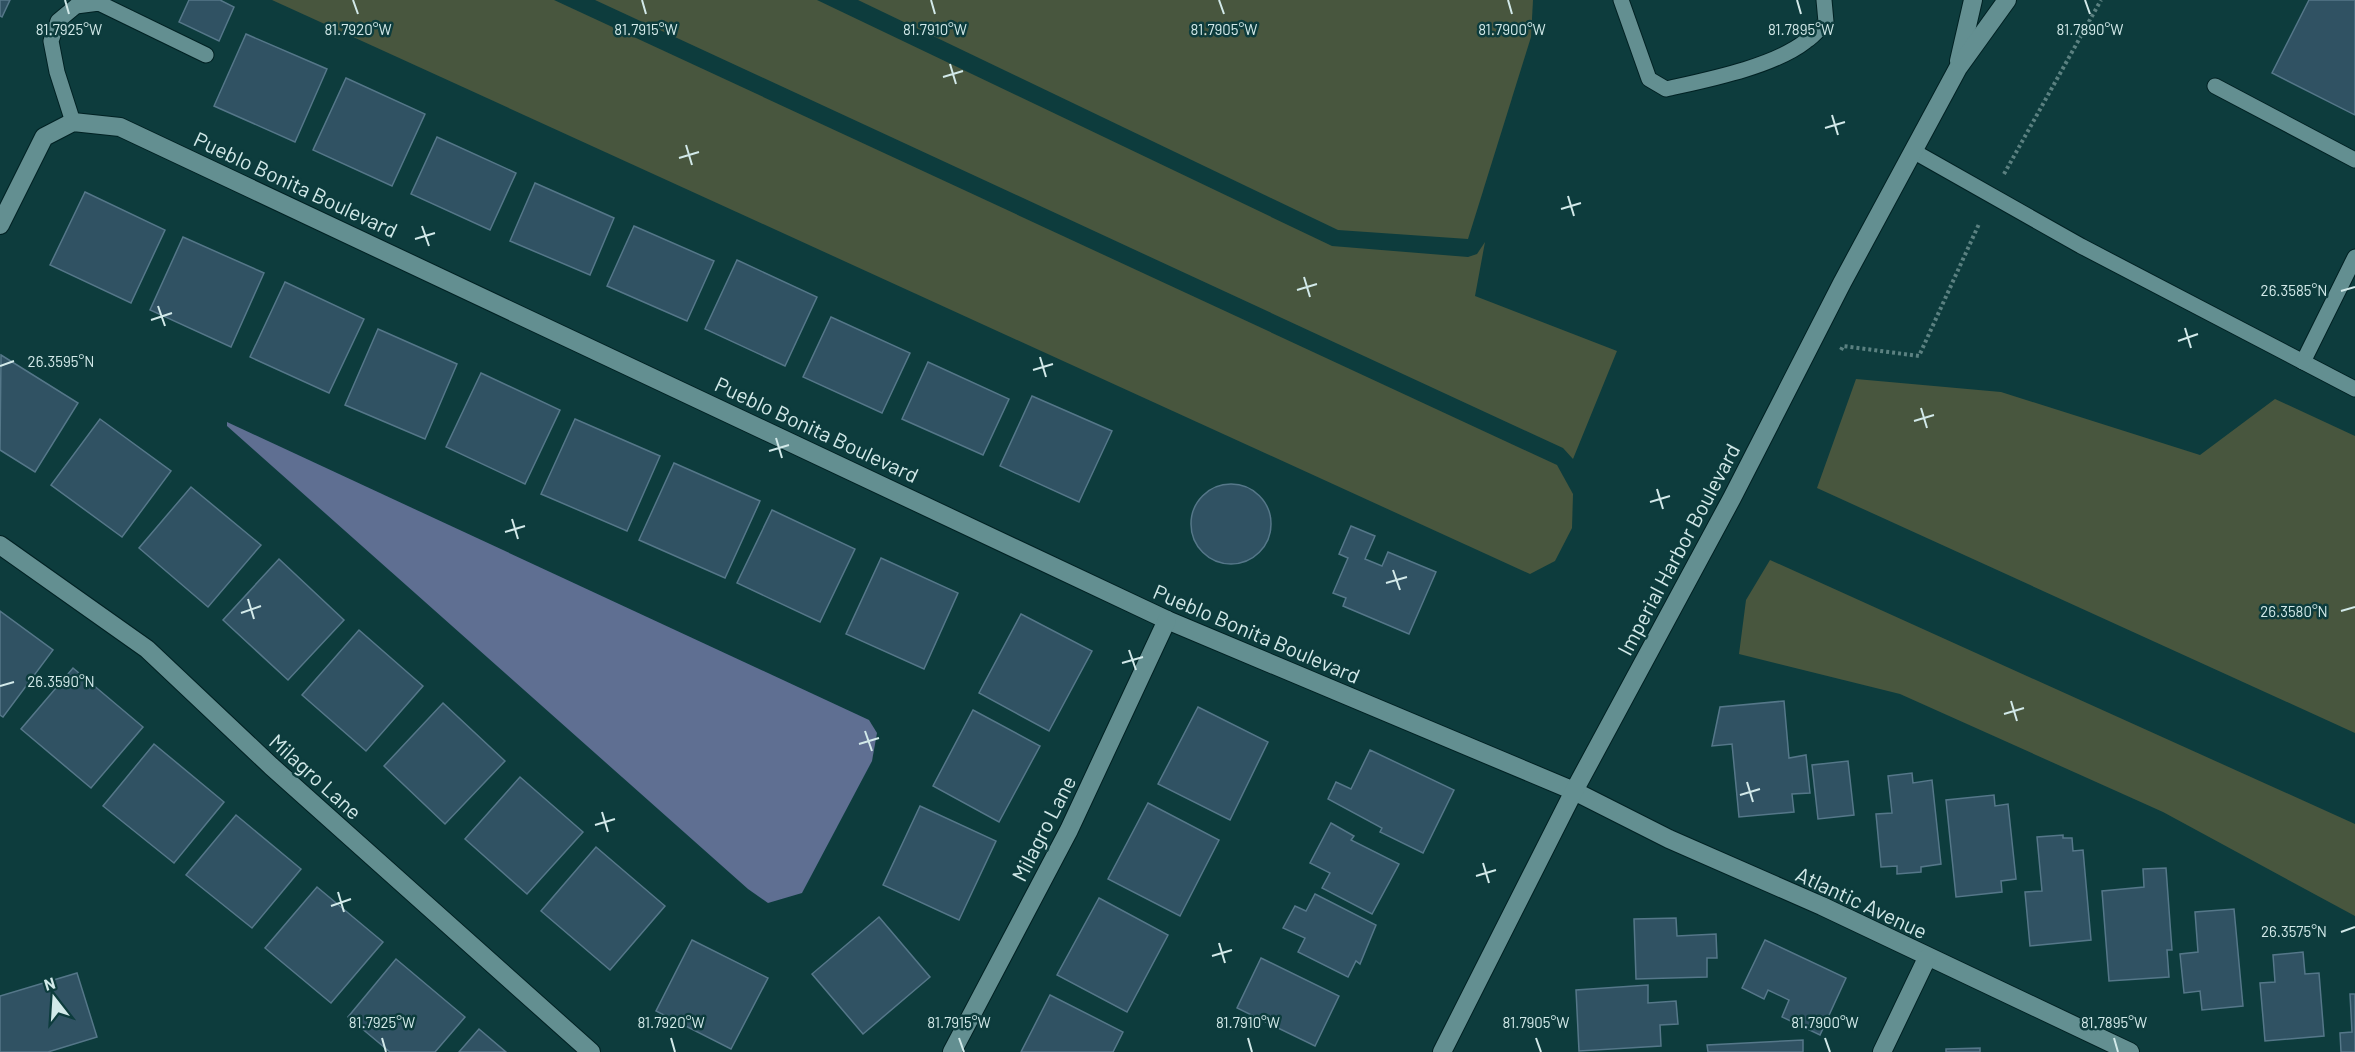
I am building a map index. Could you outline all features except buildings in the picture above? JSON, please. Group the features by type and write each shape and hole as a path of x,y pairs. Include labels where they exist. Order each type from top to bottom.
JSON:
{"street":[{"name":"Imperial Harbor Boulevard","path":"1958,68 1973,0"},
{"name":"Imperial Harbor Boulevard","path":"1442,1052 1574,791 1726,509 1913,151 1958,68 2007,0"},
{"path":"0,225 44,137 73,122"},
{"name":"Pueblo Bonita Boulevard","path":"73,122 120,127 1167,620 1574,791"},
{"name":"Milagro Lane","path":"0,545 147,649 271,766 591,1052"},
{"name":"Milagro Lane","path":"952,1052 1069,830 1167,620"},
{"name":"Atlantic Avenue","path":"1574,791 1669,839 1822,906 1927,958 2130,1052"},
{"path":"1882,1052 1927,958"}],"lane":[{"path":"1621,0 1649,79 1666,89 1725,76 1782,55 1806,42 1826,21 1824,0"},
{"path":"73,122 57,72 51,41 58,21 76,6 99,3 206,55"},
{"path":"2215,86 2355,160"},
{"path":"1913,151 2080,246 2355,389"},
{"path":"2303,362 2355,257"}],"path":[{"path":"2004,175 2101,0"},
{"path":"1837,357 1843,346 1919,356 1978,224"}],"green space":[{"path":"272,0 554,0 1557,465 1573,494 1572,528 1555,561 1530,574"},
{"path":"595,0 817,0 1332,246 1468,257 1477,254 1485,242 1475,296 1617,351 1573,459 1563,448"},
{"path":"858,0 1533,0 1531,37 1468,239 1338,230"},
{"path":"1856,379 2001,392 2200,455 2275,399 2355,436 2355,733 1817,488"},
{"path":"1770,560 2355,824 2355,916 2163,812 1900,694 1739,654 1746,600"}],"water":[{"path":"227,422 869,720 877,733 872,761 802,893 768,903 748,889 227,426"}]}
